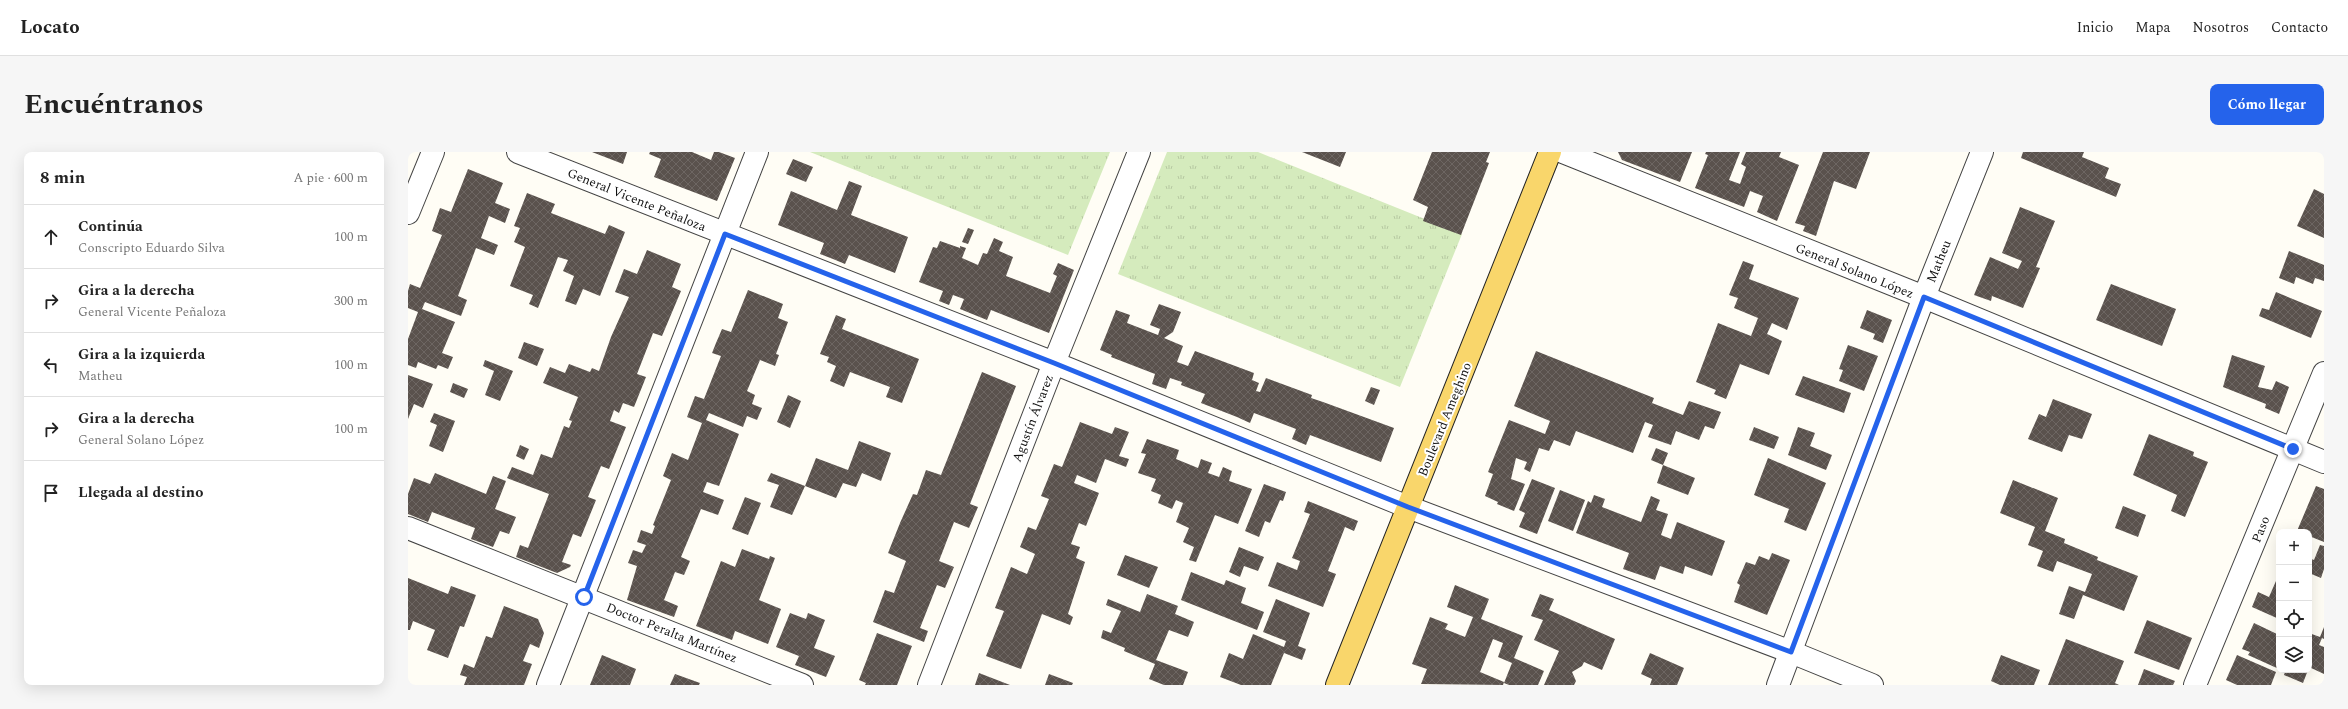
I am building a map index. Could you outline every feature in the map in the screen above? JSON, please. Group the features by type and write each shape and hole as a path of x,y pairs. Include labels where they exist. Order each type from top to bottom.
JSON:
{"main road":[{"name":"Boulevard Ameghino","path":"1337,685 1550,152"}],"street":[{"path":"408,213 433,152"},
{"name":"General Vicente Peñaloza","path":"518,152 1054,363 1408,507 1791,652 1872,685"},
{"path":"548,685 584,597 758,152"},
{"name":"Agustín Álvarez","path":"929,685 1054,363 1139,152"},
{"name":"General Solano López","path":"1563,152 1924,297 2324,462"},
{"name":"Matheu","path":"1778,685 1924,297 1982,152"},
{"name":"Paso","path":"2196,685 2324,373"},
{"name":"Doctor Peralta Martínez","path":"408,528 802,685"}],"green space":[{"path":"810,152 1110,152 1068,255"},
{"path":"1167,152 1258,152 1462,234 1400,387 1118,274"}],"building":[{"path":"592,152 627,152 623,164"},
{"path":"650,152 692,152 711,160 714,152 719,152 735,158 717,201 654,177 661,159 649,154"},
{"path":"1302,152 1346,152 1340,167"},
{"path":"1432,152 1490,152 1486,162 1489,163 1461,235 1423,221 1428,207 1413,200"},
{"path":"1618,152 1692,152 1680,182 1622,160"},
{"path":"1706,152 1740,152 1729,180 1740,184 1746,167 1741,164 1746,152 1781,152 1779,157 1799,165 1777,221 1757,212 1763,196 1750,191 1744,207 1695,188 1708,155 1705,154"},
{"path":"1823,152 1870,152 1856,189 1834,181 1816,236 1803,231 1805,226 1795,223"},
{"path":"2023,152 2084,152 2082,157 2109,168 2105,178 2121,184 2116,197 2021,158"},
{"path":"793,159 813,167 806,182 786,174"},
{"path":"468,169 503,183 495,203 510,209 505,223 489,216 481,238 498,245 494,255 476,248 458,296 467,300 461,316 425,302 422,309 455,322 442,353 453,357 448,369 438,365 436,369 418,362 416,368 408,365 408,339 418,312 408,308 408,291 410,284 420,288 442,235 432,231 440,208 451,212"},
{"path":"849,181 862,186 851,215 908,237 895,273 849,255 845,264 820,254 824,243 778,225 791,191 837,210"},
{"path":"2314,189 2324,194 2324,238 2297,226"},
{"path":"527,193 555,204 551,213 605,234 609,225 625,232 600,296 583,289 576,305 565,301 574,276 563,271 568,260 558,257 538,308 529,304 533,295 510,286 525,247 514,242 520,228 514,226"},
{"path":"2020,207 2055,221 2036,267 2040,268 2023,308 1992,296 1991,301 1974,295 1990,257 2018,269 2022,261 2002,253"},
{"path":"968,228 974,230 968,244 962,242"},
{"path":"994,238 1003,242 999,251 1013,257 1006,276 1050,293 1057,276 1053,274 1058,263 1074,270 1049,333 991,310 987,320 960,309 964,299 953,295 949,305 939,301 943,291 919,282 933,247 937,248 940,241 960,248 960,246 966,248 962,258 978,265 983,253 987,254"},
{"path":"647,250 681,264 672,287 681,291 662,336 653,333 637,374 646,377 634,407 623,403 619,413 614,410 610,421 626,427 609,469 601,466 588,497 596,500 581,537 573,534 562,562 571,565 570,567 557,573 516,557 520,545 528,548 549,494 507,478 512,467 533,475 541,454 552,458 564,426 569,428 572,421 569,420 578,397 543,383 550,367 565,373 569,364 590,372 592,368 599,371 611,337 629,297 615,292 624,269 637,274"},
{"path":"2289,251 2324,265 2324,281 2315,278 2313,284 2296,277 2294,284 2279,278"},
{"path":"1743,261 1754,265 1749,279 1799,298 1787,330 1772,323 1767,334 1782,341 1769,375 1740,364 1726,399 1714,394 1716,390 1696,382 1718,323 1751,336 1758,318 1734,308 1738,298 1729,295"},
{"path":"2111,284 2176,309 2162,346 2096,320"},
{"path":"748,290 783,304 778,318 788,322 776,354 779,355 775,366 760,360 747,391 755,395 752,404 762,408 757,420 747,416 743,427 709,413 706,420 739,434 719,486 707,482 703,492 724,500 718,515 701,509 681,557 690,561 684,575 675,572 664,600 678,606 674,617 627,600 637,566 628,563 633,550 642,553 646,545 637,542 641,530 652,534 655,526 653,525 671,480 663,476 672,453 688,460 702,423 687,417 695,396 704,399 721,356 712,353 716,343 722,329 731,332"},
{"path":"2276,292 2322,311 2311,338 2259,316 2262,308 2269,310"},
{"path":"1159,304 1181,312 1173,332 1164,338 1183,346 1177,362 1188,366 1195,351 1254,373 1252,380 1259,383 1256,391 1260,392 1266,378 1312,395 1311,398 1394,428 1381,462 1310,435 1306,445 1292,439 1296,429 1254,413 1250,423 1201,403 1205,394 1181,385 1182,382 1170,378 1166,389 1152,384 1155,374 1111,357 1112,355 1100,350 1116,310 1130,315 1127,323 1158,335 1160,329 1150,325"},
{"path":"1867,310 1892,320 1883,343 1873,339 1875,334 1860,328"},
{"path":"836,315 846,319 842,329 919,359 902,403 886,397 890,387 850,372 844,387 830,381 836,366 827,362 829,357 820,354"},
{"path":"524,342 544,349 537,366 518,358"},
{"path":"1848,345 1878,356 1864,391 1839,381 1843,370 1839,369"},
{"path":"1536,351 1654,398 1652,403 1683,415 1689,401 1721,412 1714,429 1705,426 1699,440 1676,431 1671,445 1648,437 1653,425 1645,422 1633,453 1576,431 1570,446 1554,440 1549,451 1539,448 1530,472 1524,469 1527,462 1516,458 1511,479 1525,484 1514,511 1497,504 1498,502 1485,496 1493,474 1488,472 1509,420 1545,434 1550,421 1514,406"},
{"path":"2232,355 2265,366 2258,387 2272,390 2276,381 2289,387 2279,414 2265,408 2266,404 2223,387"},
{"path":"485,360 513,371 500,401 485,395 494,371 483,366"},
{"path":"982,372 1016,386 970,504 978,507 969,528 954,522 939,561 954,567 945,588 937,585 920,628 928,631 924,642 873,622 885,590 894,593 906,561 888,553 900,523 913,494 917,495 926,470 941,475"},
{"path":"408,375 433,384 423,408 414,404 408,419"},
{"path":"1803,376 1851,393 1844,413 1795,395"},
{"path":"453,383 468,389 464,398 450,392"},
{"path":"1371,387 1380,390 1374,405 1365,401"},
{"path":"788,395 801,401 790,428 777,422"},
{"path":"2053,399 2092,414 2082,439 2069,435 2062,452 2028,439 2039,414 2046,417"},
{"path":"434,413 455,421 443,452 429,446 437,425 430,422"},
{"path":"1080,422 1112,434 1115,427 1129,432 1119,456 1129,459 1126,467 1105,459 1096,483 1077,475 1074,483 1099,493 1086,526 1079,523 1071,544 1080,547 1076,558 1085,562 1068,614 1073,617 1070,625 1042,614 1021,669 986,656 1004,611 995,608 1011,567 1027,574 1035,554 1020,547 1028,527 1036,530 1049,499 1041,496 1054,464 1062,467"},
{"path":"1754,427 1779,437 1774,449 1749,440"},
{"path":"1798,427 1815,433 1810,446 1832,455 1826,470 1788,455"},
{"path":"2149,434 2194,452 2193,456 2208,462 2185,517 2171,511 2177,495 2133,475"},
{"path":"1147,439 1179,450 1176,459 1198,468 1201,459 1212,463 1208,473 1219,477 1223,467 1232,471 1229,481 1252,489 1238,524 1215,515 1196,562 1189,560 1194,547 1183,542 1189,528 1176,522 1183,503 1176,500 1172,509 1158,503 1161,495 1151,491 1156,479 1138,473 1146,454 1141,453"},
{"path":"859,441 891,453 881,481 862,473 856,487 843,483 836,498 805,486 816,458 848,470"},
{"path":"520,445 529,449 524,460 516,456"},
{"path":"1656,448 1668,453 1663,465 1651,460"},
{"path":"1768,458 1826,483 1806,531 1784,522 1789,509 1754,495"},
{"path":"1663,465 1695,478 1688,495 1657,483"},
{"path":"435,473 486,494 493,476 506,481 495,509 516,517 509,534 500,531 493,547 471,539 475,528 432,512 428,522 408,514 408,494 414,478 430,484"},
{"path":"771,473 805,486 792,515 770,507 779,485 767,481"},
{"path":"1532,479 1555,488 1537,534 1519,527 1525,513 1519,510"},
{"path":"2013,480 2058,498 2045,531 2065,539 2064,543 2098,557 2097,560 2138,576 2124,611 2083,595 2074,619 2059,614 2069,586 2085,592 2092,574 2057,561 2053,572 2037,566 2043,551 2028,545 2035,527 2000,513"},
{"path":"1264,484 1286,492 1283,501 1280,500 1270,523 1265,521 1259,537 1245,531"},
{"path":"2316,486 2324,489 2324,542 2312,537 2312,529 2298,529"},
{"path":"1560,490 1585,500 1573,531 1548,521"},
{"path":"1594,495 1605,499 1602,507 1641,522 1651,496 1660,500 1656,510 1668,514 1661,535 1671,539 1677,522 1725,541 1712,576 1685,566 1683,574 1660,566 1655,580 1623,569 1629,553 1576,533 1588,501 1591,503"},
{"path":"745,497 761,503 748,535 732,529"},
{"path":"1308,501 1358,521 1354,531 1345,527 1328,571 1336,574 1323,607 1268,586 1277,562 1297,570 1300,561 1292,558 1310,514 1304,512"},
{"path":"2123,506 2146,515 2138,537 2115,528"},
{"path":"2320,545 2324,546 2324,569 2321,578 2312,574 2312,559 2314,560"},
{"path":"1239,547 1264,557 1258,571 1244,566 1240,577 1229,572"},
{"path":"742,549 769,559 770,556 775,558 759,600 781,609 768,644 735,631 732,640 696,626 721,561 735,567"},
{"path":"1772,553 1790,560 1767,615 1734,602 1740,585 1737,583 1746,562 1755,565 1759,556 1769,560"},
{"path":"1125,555 1158,567 1149,588 1117,575"},
{"path":"1191,572 1224,585 1226,580 1246,588 1241,603 1264,612 1257,630 1181,600"},
{"path":"408,578 448,594 451,586 476,595 464,627 460,626 448,658 427,650 435,630 413,621 410,630 408,630"},
{"path":"2276,581 2276,618 2252,607 2258,592 2269,597"},
{"path":"1455,585 1489,599 1481,619 1523,636 1514,658 1544,671 1538,685 1509,685 1504,683 1512,663 1498,657 1503,643 1493,639 1480,672 1504,682 1503,685 1421,684 1427,669 1412,664 1430,617 1448,624 1445,629 1465,637 1473,617 1447,607"},
{"path":"1147,594 1178,606 1175,614 1194,622 1188,637 1169,630 1156,660 1188,672 1183,685 1164,685 1149,679 1155,664 1124,651 1125,648 1101,638 1103,630 1111,633 1121,611 1106,605 1108,599 1140,612"},
{"path":"1540,594 1554,599 1549,610 1615,639 1602,670 1584,662 1582,666 1572,672 1576,681 1574,685 1544,685 1559,651 1534,640 1543,620 1531,616"},
{"path":"1276,599 1310,613 1298,646 1306,649 1302,660 1284,653 1271,685 1241,685 1220,677 1229,653 1243,659 1253,634 1284,647 1286,641 1263,632"},
{"path":"504,606 538,619 544,633 539,648 530,644 523,661 532,664 524,685 464,685 467,677 460,675 464,664 474,668 486,636 492,638"},
{"path":"790,613 806,619 808,613 825,620 814,648 835,656 826,677 795,665 799,656 776,647"},
{"path":"2147,620 2192,638 2179,670 2134,653"},
{"path":"2254,623 2276,634 2276,668 2248,655 2250,652 2242,649"},
{"path":"2324,627 2324,639 2322,638 2319,645 2324,647 2324,674 2312,668 2312,634 2320,637"},
{"path":"877,633 912,646 897,685 865,685 866,683 859,680"},
{"path":"2066,639 2124,661 2115,683 2119,685 2048,685"},
{"path":"1650,653 1684,668 1677,685 1650,685 1652,679 1641,674"},
{"path":"602,655 636,669 630,685 590,685"},
{"path":"2001,655 2040,670 2034,685 2000,685 1991,681"},
{"path":"2237,655 2276,672 2271,685 2237,685 2226,680"},
{"path":"2144,669 2175,681 2173,685 2138,685"},
{"path":"979,673 1010,685 975,685"},
{"path":"2285,673 2307,673 2303,683 2284,675"},
{"path":"675,674 700,683 699,685 670,685"},
{"path":"1049,674 1073,683 1072,685 1045,685"}],"route":[{"path":"584,597 725,234 1054,363 1408,507 1791,652 1924,297 2293,449"}]}
